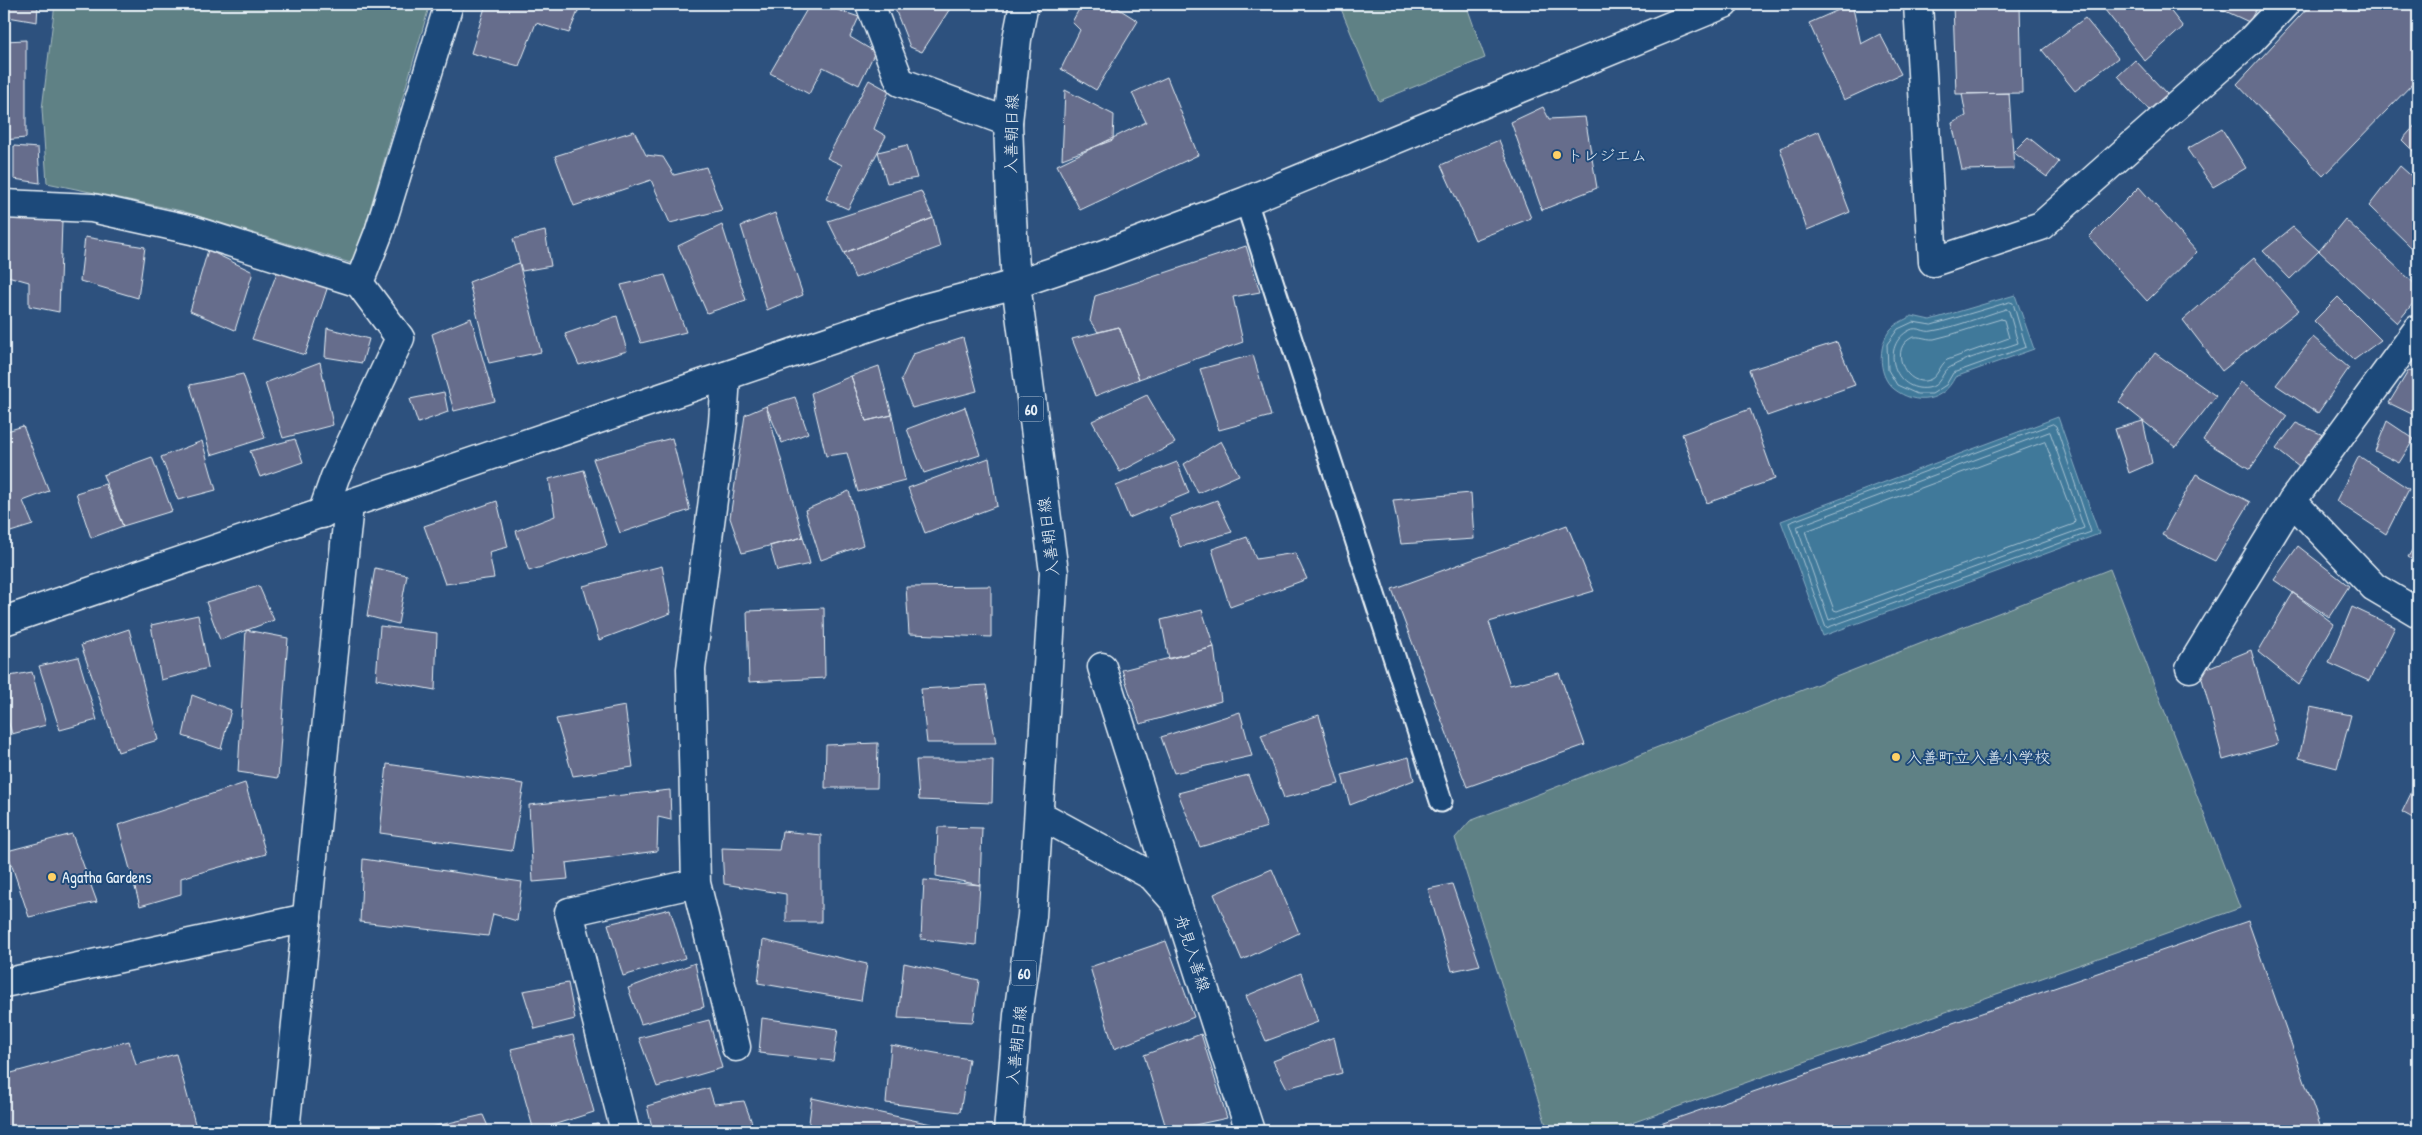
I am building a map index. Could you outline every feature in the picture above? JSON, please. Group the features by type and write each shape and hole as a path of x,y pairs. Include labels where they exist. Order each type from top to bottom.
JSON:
{"street":[{"path":"359,283 379,232 449,4"},
{"path":"870,4 900,82 1008,122"},
{"name":"入善朝日線","path":"1008,1131 1018,1016 1032,916 1040,815 1054,572 1016,284 1008,122 1017,39 1024,4"},
{"path":"4,621 925,308 1016,284 1102,255 1246,201 1724,4"},
{"path":"1918,4 1933,262 2041,226 2251,40 2285,4"},
{"path":"4,204 92,208 192,230 359,283 400,338 335,477 322,514"},
{"path":"2190,668 2292,501 2418,329"},
{"path":"726,376 723,423 690,669 696,883 736,1047"},
{"path":"2292,501 2374,587 2418,613"},
{"path":"285,1131 349,505"},
{"path":"1102,667 1177,904"},
{"name":"舟見入善線","path":"1040,815 1152,876 1177,904 1250,1131"},
{"path":"625,1131 569,912 696,883"},
{"path":"4,983 307,918"}],"lane":[{"path":"1246,201 1441,801"}],"green space":[{"path":"55,4 430,4 354,264 182,211 47,183 42,109"},
{"path":"1339,4 1466,4 1485,58 1379,101"},
{"path":"2110,569 2240,908 1609,1131 1548,1131 1455,838 1470,821"}],"water":[{"path":"2015,295 2034,349 1955,377 1944,392 1928,399 1911,398 1894,389 1888,383 1882,366 1882,348 1889,332 1896,325 1912,316 1930,320"},
{"path":"2058,417 2099,534 1823,636 1781,521"}],"building":[{"path":"9,4 38,4 37,22 8,17"},
{"path":"486,4 581,4 569,33 536,23 519,66 471,53"},
{"path":"810,4 820,4 859,17 850,37 875,52 859,85 823,67 809,94 770,73"},
{"path":"893,4 953,4 922,52 910,47"},
{"path":"1082,4 1111,4 1138,21 1096,90 1061,69 1080,30 1072,22"},
{"path":"1852,4 1861,44 1880,34 1901,74 1844,100 1809,23"},
{"path":"1953,4 2020,4 2022,93 1956,94"},
{"path":"2165,4 2183,27 2145,61 2101,5"},
{"path":"2210,4 2259,4 2249,22"},
{"path":"2311,4 2418,4 2418,78 2323,176 2237,84"},
{"path":"2085,18 2118,58 2075,91 2042,50"},
{"path":"26,40 26,138 4,140 4,41"},
{"path":"2135,60 2167,94 2149,110 2118,76"},
{"path":"1167,77 1198,155 1080,210 1057,165 1146,122 1132,93"},
{"path":"869,80 889,91 874,129 886,136 848,209 826,199 842,165 827,158"},
{"path":"1065,90 1114,115 1113,140 1062,159"},
{"path":"2009,93 2014,169 1962,170 1952,123 1966,116 1962,94"},
{"name":"トレジエム","path":"1543,107 1549,119 1585,117 1597,188 1542,210 1511,122"},
{"path":"2418,122 2418,156 2402,140"},
{"path":"2222,129 2246,168 2213,187 2187,149"},
{"path":"634,131 646,155 663,157 674,175 706,167 722,210 670,223 651,180 574,206 555,156"},
{"path":"1819,131 1850,212 1807,230 1780,148"},
{"path":"2028,137 2059,162 2047,177 2013,152"},
{"path":"1499,140 1531,218 1475,240 1441,165"},
{"path":"907,145 917,178 887,183 878,152"},
{"path":"14,146 38,148 40,183 14,179"},
{"path":"2400,166 2418,182 2418,241 2412,248 2369,206"},
{"path":"2139,187 2197,252 2147,301 2089,237"},
{"path":"921,191 933,218 844,253 828,221"},
{"path":"775,213 803,295 767,310 741,226"},
{"path":"5,217 62,221 59,312 29,306 29,282 4,275"},
{"path":"933,218 940,247 855,278 844,253"},
{"path":"2345,219 2418,287 2418,297 2397,323 2319,251"},
{"path":"722,225 746,300 707,313 678,246"},
{"path":"2293,227 2319,251 2290,279 2263,251"},
{"path":"545,231 551,266 522,271 513,239"},
{"path":"85,237 145,247 138,298 80,281"},
{"path":"1246,246 1260,292 1233,297 1243,342 1139,379 1119,327 1098,332 1090,321 1095,296"},
{"path":"208,250 253,272 235,330 190,311"},
{"path":"2254,258 2299,310 2222,371 2183,320"},
{"path":"519,263 541,352 489,363 469,282"},
{"path":"278,270 328,286 305,355 252,339"},
{"path":"665,275 686,332 641,343 621,285"},
{"path":"2338,297 2381,340 2354,360 2314,321"},
{"path":"617,316 627,351 579,365 565,334"},
{"path":"471,318 495,401 454,411 432,334"},
{"path":"1119,327 1139,379 1095,396 1072,339"},
{"path":"327,328 369,339 362,363 325,357"},
{"path":"2313,337 2349,368 2318,413 2276,385"},
{"path":"963,338 977,391 912,408 901,380 913,354"},
{"path":"1837,342 1855,385 1767,416 1749,370"},
{"path":"2155,353 2216,396 2176,447 2119,402"},
{"path":"1253,355 1271,416 1219,430 1200,369"},
{"path":"320,362 333,425 283,438 265,383"},
{"path":"879,366 892,415 866,421 851,376"},
{"path":"2409,370 2418,375 2418,417 2389,403"},
{"path":"243,374 265,438 211,455 190,385"},
{"path":"851,376 866,421 892,415 905,480 858,492 847,453 826,456 811,393"},
{"path":"2241,382 2287,416 2250,469 2203,440"},
{"path":"444,392 448,412 418,423 410,399"},
{"path":"1147,395 1175,443 1120,472 1092,421"},
{"path":"795,397 808,433 782,443 766,406"},
{"path":"766,406 803,537 742,553 730,518 745,415"},
{"path":"965,407 980,455 924,473 907,429"},
{"path":"1750,409 1775,479 1707,503 1682,434"},
{"path":"2143,421 2152,463 2129,473 2115,429"},
{"path":"2387,421 2414,439 2399,463 2375,451"},
{"path":"2296,423 2323,435 2299,467 2276,449"},
{"path":"23,426 49,491 23,501 33,525 4,534 4,432"},
{"path":"672,438 690,510 620,533 593,459"},
{"path":"295,439 303,462 260,477 250,451"},
{"path":"202,441 216,490 178,500 161,457"},
{"path":"1221,441 1239,475 1198,493 1184,464"},
{"path":"2359,456 2409,489 2386,534 2336,501"},
{"path":"152,457 172,511 123,526 103,475"},
{"path":"989,458 997,506 925,533 908,488"},
{"path":"1177,462 1189,493 1129,518 1116,486"},
{"path":"584,470 607,546 529,571 516,531 555,516 549,479"},
{"path":"2196,474 2250,502 2215,561 2162,535"},
{"path":"105,484 123,526 91,538 76,493"},
{"path":"849,491 863,545 821,560 805,510"},
{"path":"1471,493 1474,539 1401,544 1393,500"},
{"path":"1217,500 1232,532 1180,547 1170,517"},
{"path":"497,501 508,547 489,552 494,578 445,584 424,526"},
{"path":"1567,525 1594,591 1489,622 1510,685 1559,673 1585,745 1467,787 1392,589"},
{"path":"803,537 810,564 777,571 770,546"},
{"path":"1247,537 1256,559 1295,553 1307,579 1230,607 1212,549"},
{"path":"2418,540 2418,563 2408,557"},
{"path":"2298,546 2349,586 2329,617 2274,580"},
{"path":"662,566 671,613 599,640 583,586"},
{"path":"375,568 407,575 398,624 367,616"},
{"path":"259,586 274,620 220,640 206,602"},
{"path":"991,586 991,637 909,634 906,587"},
{"path":"2293,593 2334,624 2299,685 2258,652"},
{"path":"2352,607 2395,627 2369,681 2329,663"},
{"path":"824,608 825,678 749,682 747,611"},
{"path":"1202,610 1214,647 1169,659 1161,620"},
{"path":"198,615 208,668 161,680 151,625"},
{"path":"380,626 437,633 435,690 376,679"},
{"path":"129,629 158,740 118,752 81,645"},
{"path":"246,630 288,638 278,778 238,772"},
{"path":"1214,647 1221,701 1140,724 1122,670"},
{"path":"2251,650 2278,744 2223,760 2200,671"},
{"path":"78,657 97,720 60,730 39,666"},
{"path":"32,672 46,725 12,734 4,707 4,677"},
{"path":"986,685 996,743 927,743 921,689"},
{"path":"192,695 231,710 221,749 183,736"},
{"path":"625,706 633,767 573,776 556,719"},
{"path":"2310,707 2351,715 2337,768 2299,758"},
{"path":"1240,712 1252,756 1174,773 1161,737"},
{"path":"1319,715 1339,784 1284,798 1261,735"},
{"path":"878,743 877,788 825,788 826,745"},
{"path":"1409,757 1414,780 1350,805 1342,775"},
{"path":"916,760 993,760 992,803 919,800"},
{"path":"387,764 524,784 512,851 380,833"},
{"path":"1248,775 1267,827 1200,847 1178,793"},
{"path":"2418,779 2418,821 2402,812"},
{"path":"245,783 266,854 181,878 181,894 140,906 118,825"},
{"path":"670,790 671,820 658,817 657,851 566,863 568,879 533,882 529,805"},
{"path":"938,827 982,828 980,885 936,876"},
{"path":"782,831 821,835 821,922 786,922 786,894 724,884 722,848 779,850"},
{"name":"Agatha Gardens","path":"72,834 97,902 29,917 7,851"},
{"path":"363,859 522,882 517,921 493,914 488,936 360,922"},
{"path":"1272,869 1299,933 1242,960 1214,894"},
{"path":"924,880 980,885 976,945 921,939"},
{"path":"1452,884 1480,965 1452,971 1428,889"},
{"path":"670,909 685,958 623,976 608,924"},
{"path":"2248,921 2322,1131 1640,1131"},
{"path":"763,940 867,964 861,1001 758,983"},
{"path":"1166,941 1194,1017 1114,1049 1090,967"},
{"path":"695,963 704,1007 641,1024 628,988"},
{"path":"904,963 979,980 973,1022 898,1018"},
{"path":"1301,973 1318,1022 1266,1041 1246,996"},
{"path":"568,983 575,1019 535,1029 523,991"},
{"path":"762,1018 838,1029 833,1061 759,1053"},
{"path":"709,1020 722,1068 657,1087 639,1038"},
{"path":"1201,1034 1227,1118 1167,1131 1144,1055"},
{"path":"573,1035 594,1112 534,1131 511,1049"},
{"path":"1334,1037 1342,1073 1287,1088 1273,1061"},
{"path":"129,1041 136,1065 176,1054 197,1131 4,1131 4,1075"},
{"path":"891,1045 969,1059 960,1112 886,1103"},
{"path":"709,1088 714,1104 744,1101 755,1131 653,1131 647,1106"},
{"path":"812,1098 954,1129 954,1131 808,1131"},
{"path":"483,1115 490,1131 414,1131"},
{"path":"598,1124 600,1131 570,1131"}],"place":[{"name":"トレジエム","path":"1557,155"},
{"name":"入善町立入善小学校","path":"1896,757"},
{"name":"Agatha Gardens","path":"52,877"}]}
